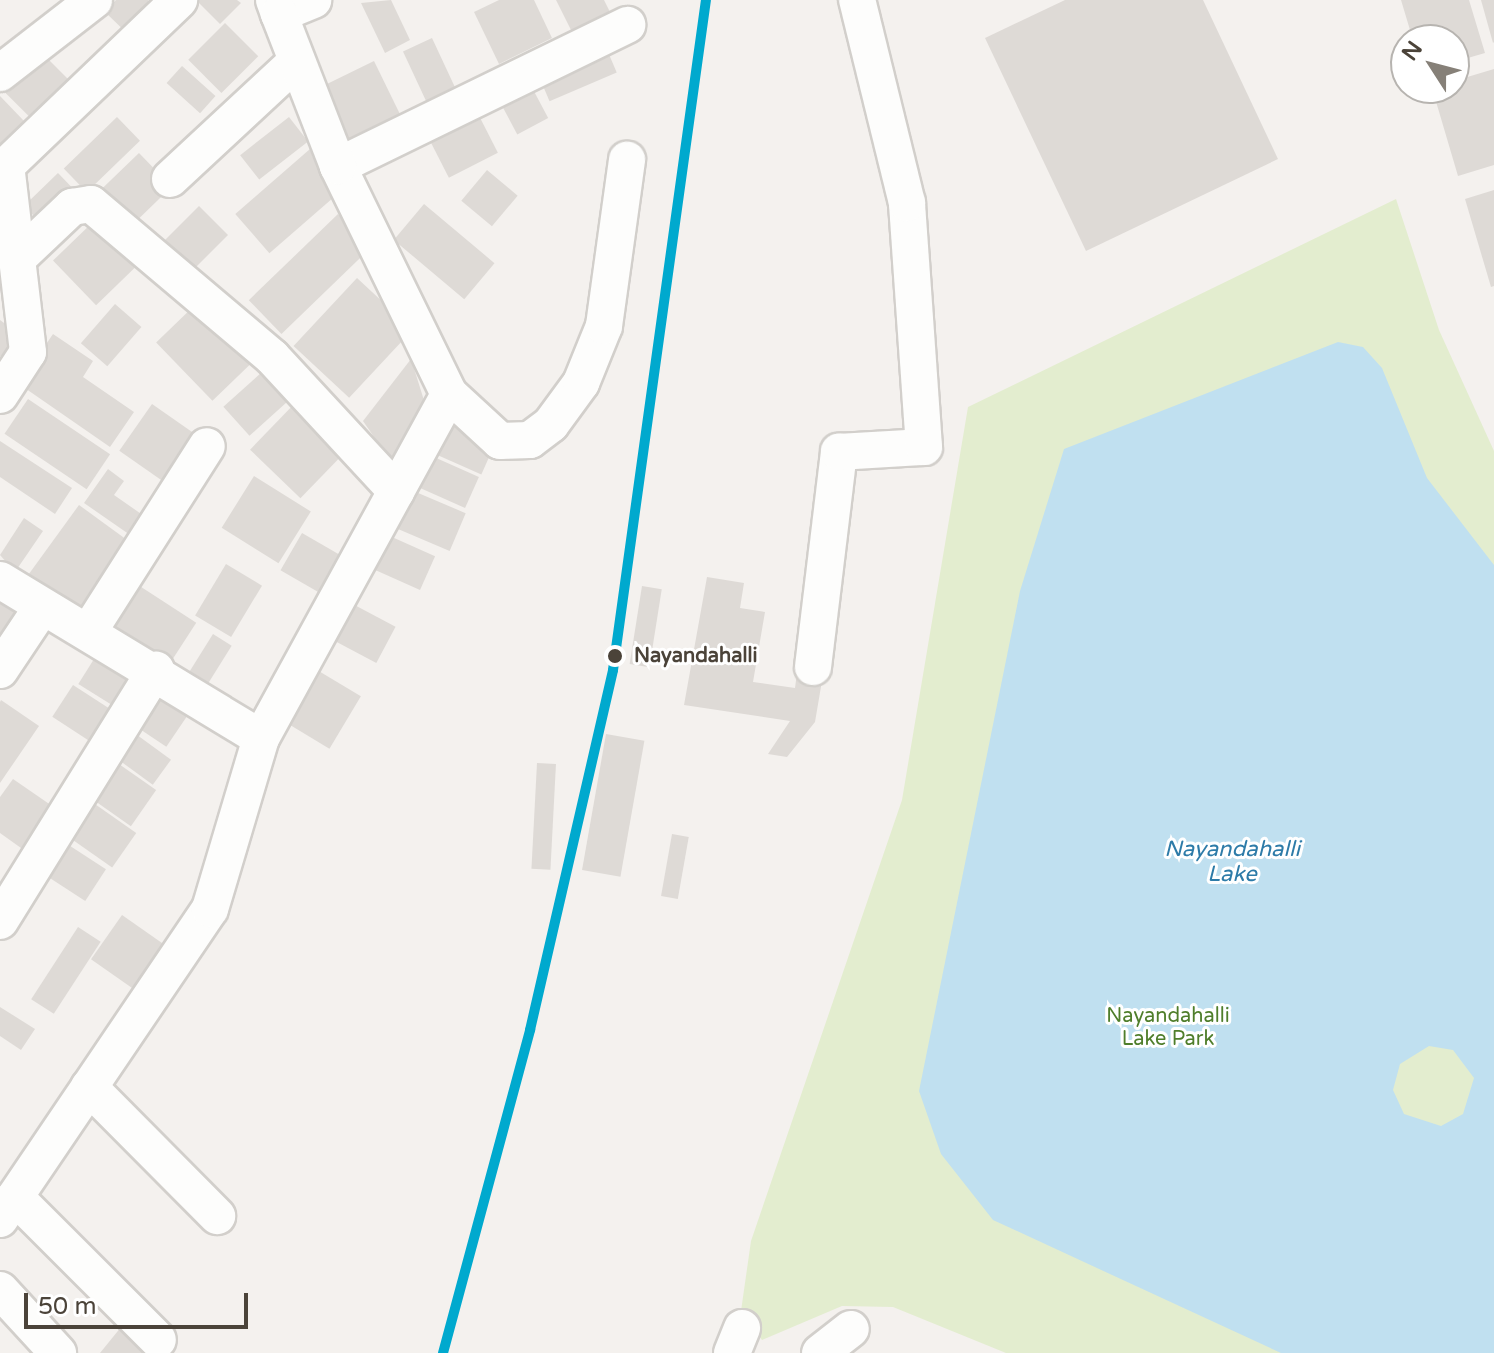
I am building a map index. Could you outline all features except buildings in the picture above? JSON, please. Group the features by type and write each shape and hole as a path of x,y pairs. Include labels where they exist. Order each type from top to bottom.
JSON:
{"street":[{"path":"0,73 94,0"},
{"path":"0,395 28,352 3,167 179,0"},
{"path":"313,0 276,7 338,166 449,394 500,441 530,440 551,424 581,383 604,326 627,160"},
{"path":"813,667 839,452 924,447 907,203 857,0"},
{"path":"338,166 627,25"},
{"path":"170,179 297,61"},
{"path":"17,259 72,207 91,204 272,357 396,491"},
{"path":"158,1340 7,1208 210,909 261,738 449,394"},
{"path":"89,631 207,446"},
{"path":"0,580 42,607 156,669 261,738"},
{"path":"0,670 42,607"},
{"path":"0,921 156,669"},
{"path":"89,1087 217,1216"},
{"path":"5,1306 58,1353"},
{"path":"820,1353 851,1329"}],"green space":[{"name":"Nayandahalli Lake","path":"1396,199 1439,330 1494,451 1494,1353 1006,1353 893,1307 842,1306 762,1340 741,1311 751,1241 902,800 968,407"}],"water":[{"name":"Nayandahalli Lake","path":"1338,342 1363,347 1382,368 1427,478 1494,565 1494,1353 1281,1353 993,1220 941,1154 919,1091 1020,591 1064,449","holes":["1429,1046 1453,1050 1474,1078 1463,1114 1441,1126 1404,1114 1393,1090 1400,1064"]}],"transit line":[{"path":"443,1353 530,1030 613,670 706,0"}],"place":[{"name":"Nayandahalli","path":"615,656"}],"park label":[{"name":"Nayandahalli Lake Park","path":"1168,1028"}]}
